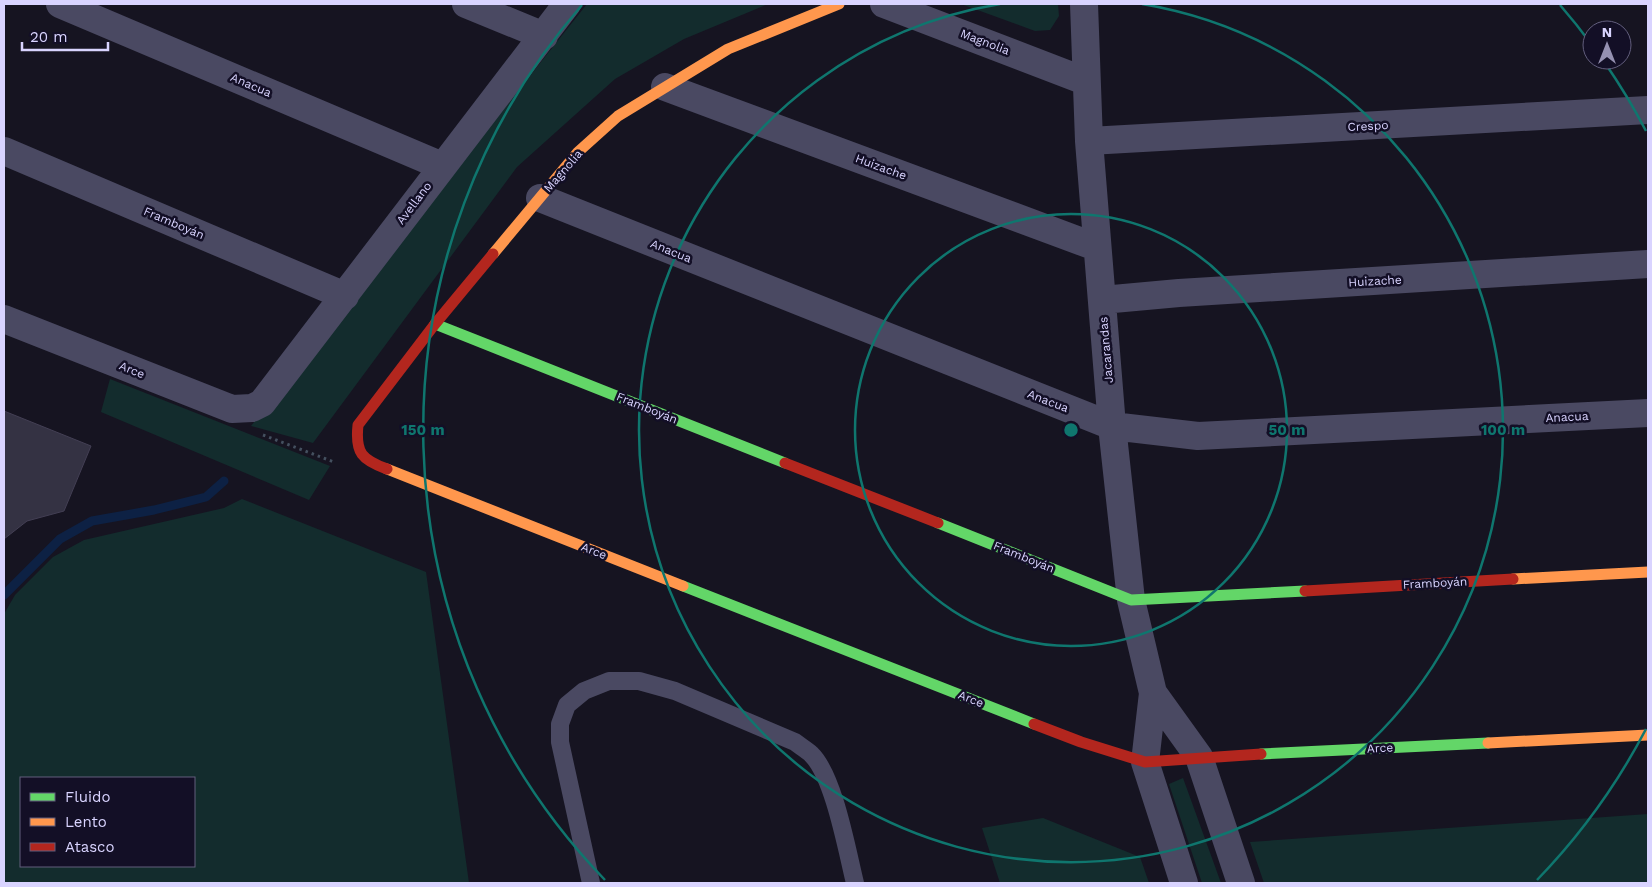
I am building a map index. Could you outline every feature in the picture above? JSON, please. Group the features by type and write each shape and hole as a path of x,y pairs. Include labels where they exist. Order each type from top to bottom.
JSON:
{"street":[{"name":"Anacua","path":"60,4 442,166"},
{"path":"466,4 544,36"},
{"name":"Avellano","path":"262,403 567,4"},
{"name":"Magnolia","path":"368,462 358,448 358,425 434,324 578,152 618,116 728,49 839,4"},
{"name":"Magnolia","path":"884,4 1085,81"},
{"name":"Jacarandas","path":"1084,4 1085,81 1096,247 1112,426 1131,600 1153,693 1145,762"},
{"name":"Huizache","path":"665,87 1096,247"},
{"name":"Crespo","path":"1089,141 1648,110"},
{"name":"Framboyán","path":"4,151 345,296"},
{"name":"Anacua","path":"540,198 1112,426 1198,436 1648,413"},
{"name":"Huizache","path":"1102,300 1179,293 1648,264"},
{"name":"Arce","path":"4,319 232,409 252,408 262,403"},
{"name":"Framboyán","path":"434,324 1131,600 1648,572"},
{"name":"Arce","path":"368,462 1081,742 1145,762 1199,757 1648,735"},
{"name":"Jacarandas","path":"1153,693 1199,757 1241,883"},
{"path":"1145,762 1184,883"}],"lane":[{"path":"591,883 560,742 560,724 567,705 584,691 609,681 639,681 675,691 795,742 812,754 830,788 855,883"}],"path":[{"path":"232,409 240,426 333,462 368,462"}],"green space":[{"path":"587,4 768,4 684,39 615,79 517,167 313,443 251,426"},
{"path":"961,4 1058,4 1059,16 1050,30 1035,31"},
{"path":"110,379 330,466 309,500 101,412"},
{"path":"242,499 426,572 469,883 4,883 4,614 15,595 53,557 84,540 224,508"},
{"path":"1183,778 1221,883 1202,883 1169,784"},
{"path":"1648,814 1648,883 1264,883 1250,842"},
{"path":"1043,818 1140,857 1149,883 1000,883 982,828"}],"building":[{"path":"4,411 91,446 64,511 27,521 4,539"}],"waterway":[{"path":"4,595 60,539 92,521 154,510 206,497 224,481"}],"traffic: fast":[{"path":"435,324 785,463"},
{"path":"938,523 1131,600 1305,591"},
{"path":"683,586 1034,724"},
{"path":"1261,754 1488,743"}],"traffic: slow":[{"path":"493,254 578,152 618,116 728,49 839,4"},
{"path":"387,469 683,586"},
{"path":"1513,579 1648,572"},
{"path":"1488,743 1648,735"}],"traffic: jam":[{"path":"387,469 366,459 362,454 359,449 357,435 358,425 435,324 493,254"},
{"path":"785,463 938,523"},
{"path":"1305,591 1513,579"},
{"path":"1034,724 1081,742 1145,762 1261,754"}]}
